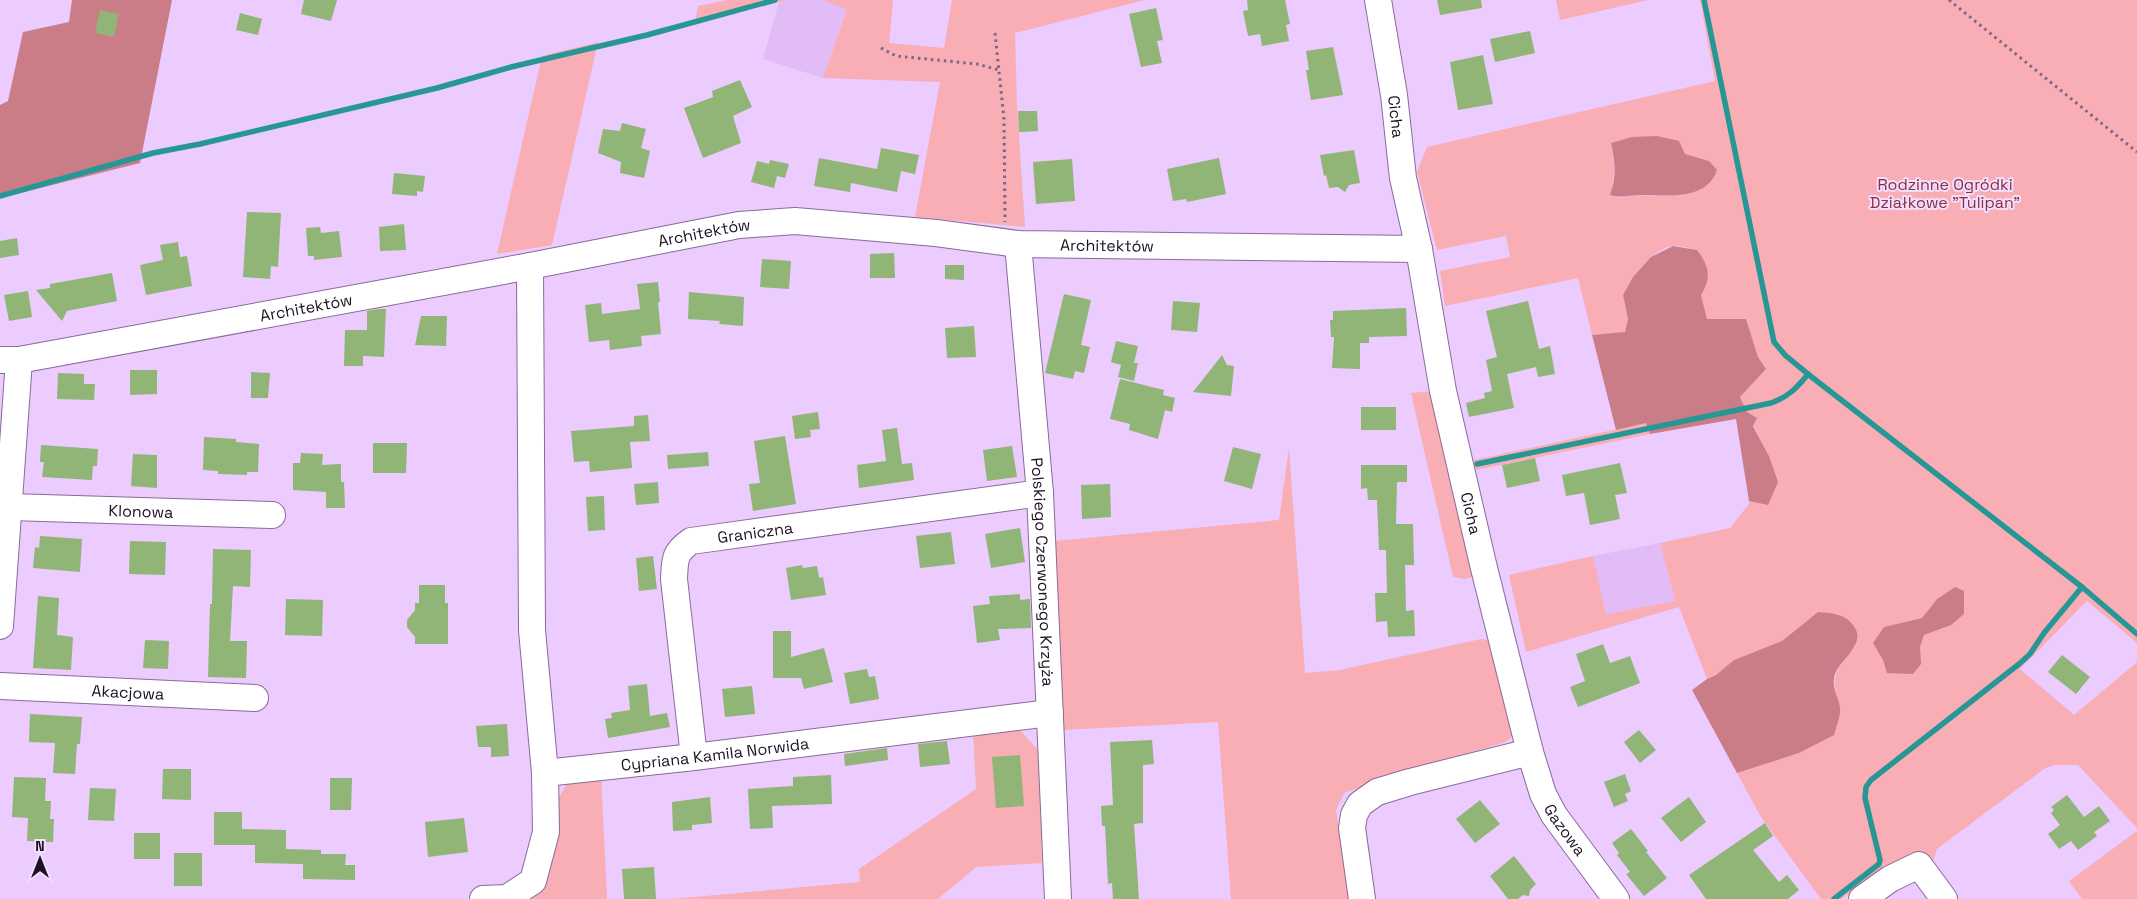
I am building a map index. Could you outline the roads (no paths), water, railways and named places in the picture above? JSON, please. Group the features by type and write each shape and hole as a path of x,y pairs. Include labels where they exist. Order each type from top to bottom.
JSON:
{"street":[{"name":"Cicha","path":"1378,0 1394,95 1403,178 1419,249 1445,401 1530,752"},
{"name":"Architektów","path":"9,360 530,266 740,225 794,221 936,233 1011,243 1419,249"},
{"name":"Polskiego Czerwonego Krzyża","path":"1011,243 1040,493 1058,899"},
{"path":"483,899 507,898 533,881 546,832 545,773 532,630 530,266"},
{"path":"0,626 10,507 9,360"},
{"name":"Graniczna","path":"694,757 674,579 675,558 686,544 691,541 1040,493"},
{"name":"Klonowa","path":"10,507 272,515"},
{"name":"Akacjowa","path":"0,686 255,698"},
{"name":"Cypriana Kamila Norwida","path":"545,773 694,757 1050,713"},
{"path":"1362,899 1352,828 1354,815 1360,804 1378,792 1410,782 1530,752"},
{"name":"Gazowa","path":"1530,752 1543,794 1554,815 1616,899"},
{"path":"1862,899 1890,879 1918,865 1944,899"}],"waterway":[{"path":"0,196 153,153 200,144 437,88 511,67 647,35 775,0"},
{"path":"1704,0 1774,342 1785,355 1813,378 2082,587 2137,634"},
{"path":"1477,464 1771,403 1792,392 1808,374"},
{"path":"1834,899 1879,864 1880,860 1865,798 1866,787 1871,780 2030,654 2044,633 2082,587"}],"park label":[{"name":"Rodzinne Ogródki Działkowe \"Tulipan\"","path":"1945,193"}]}
